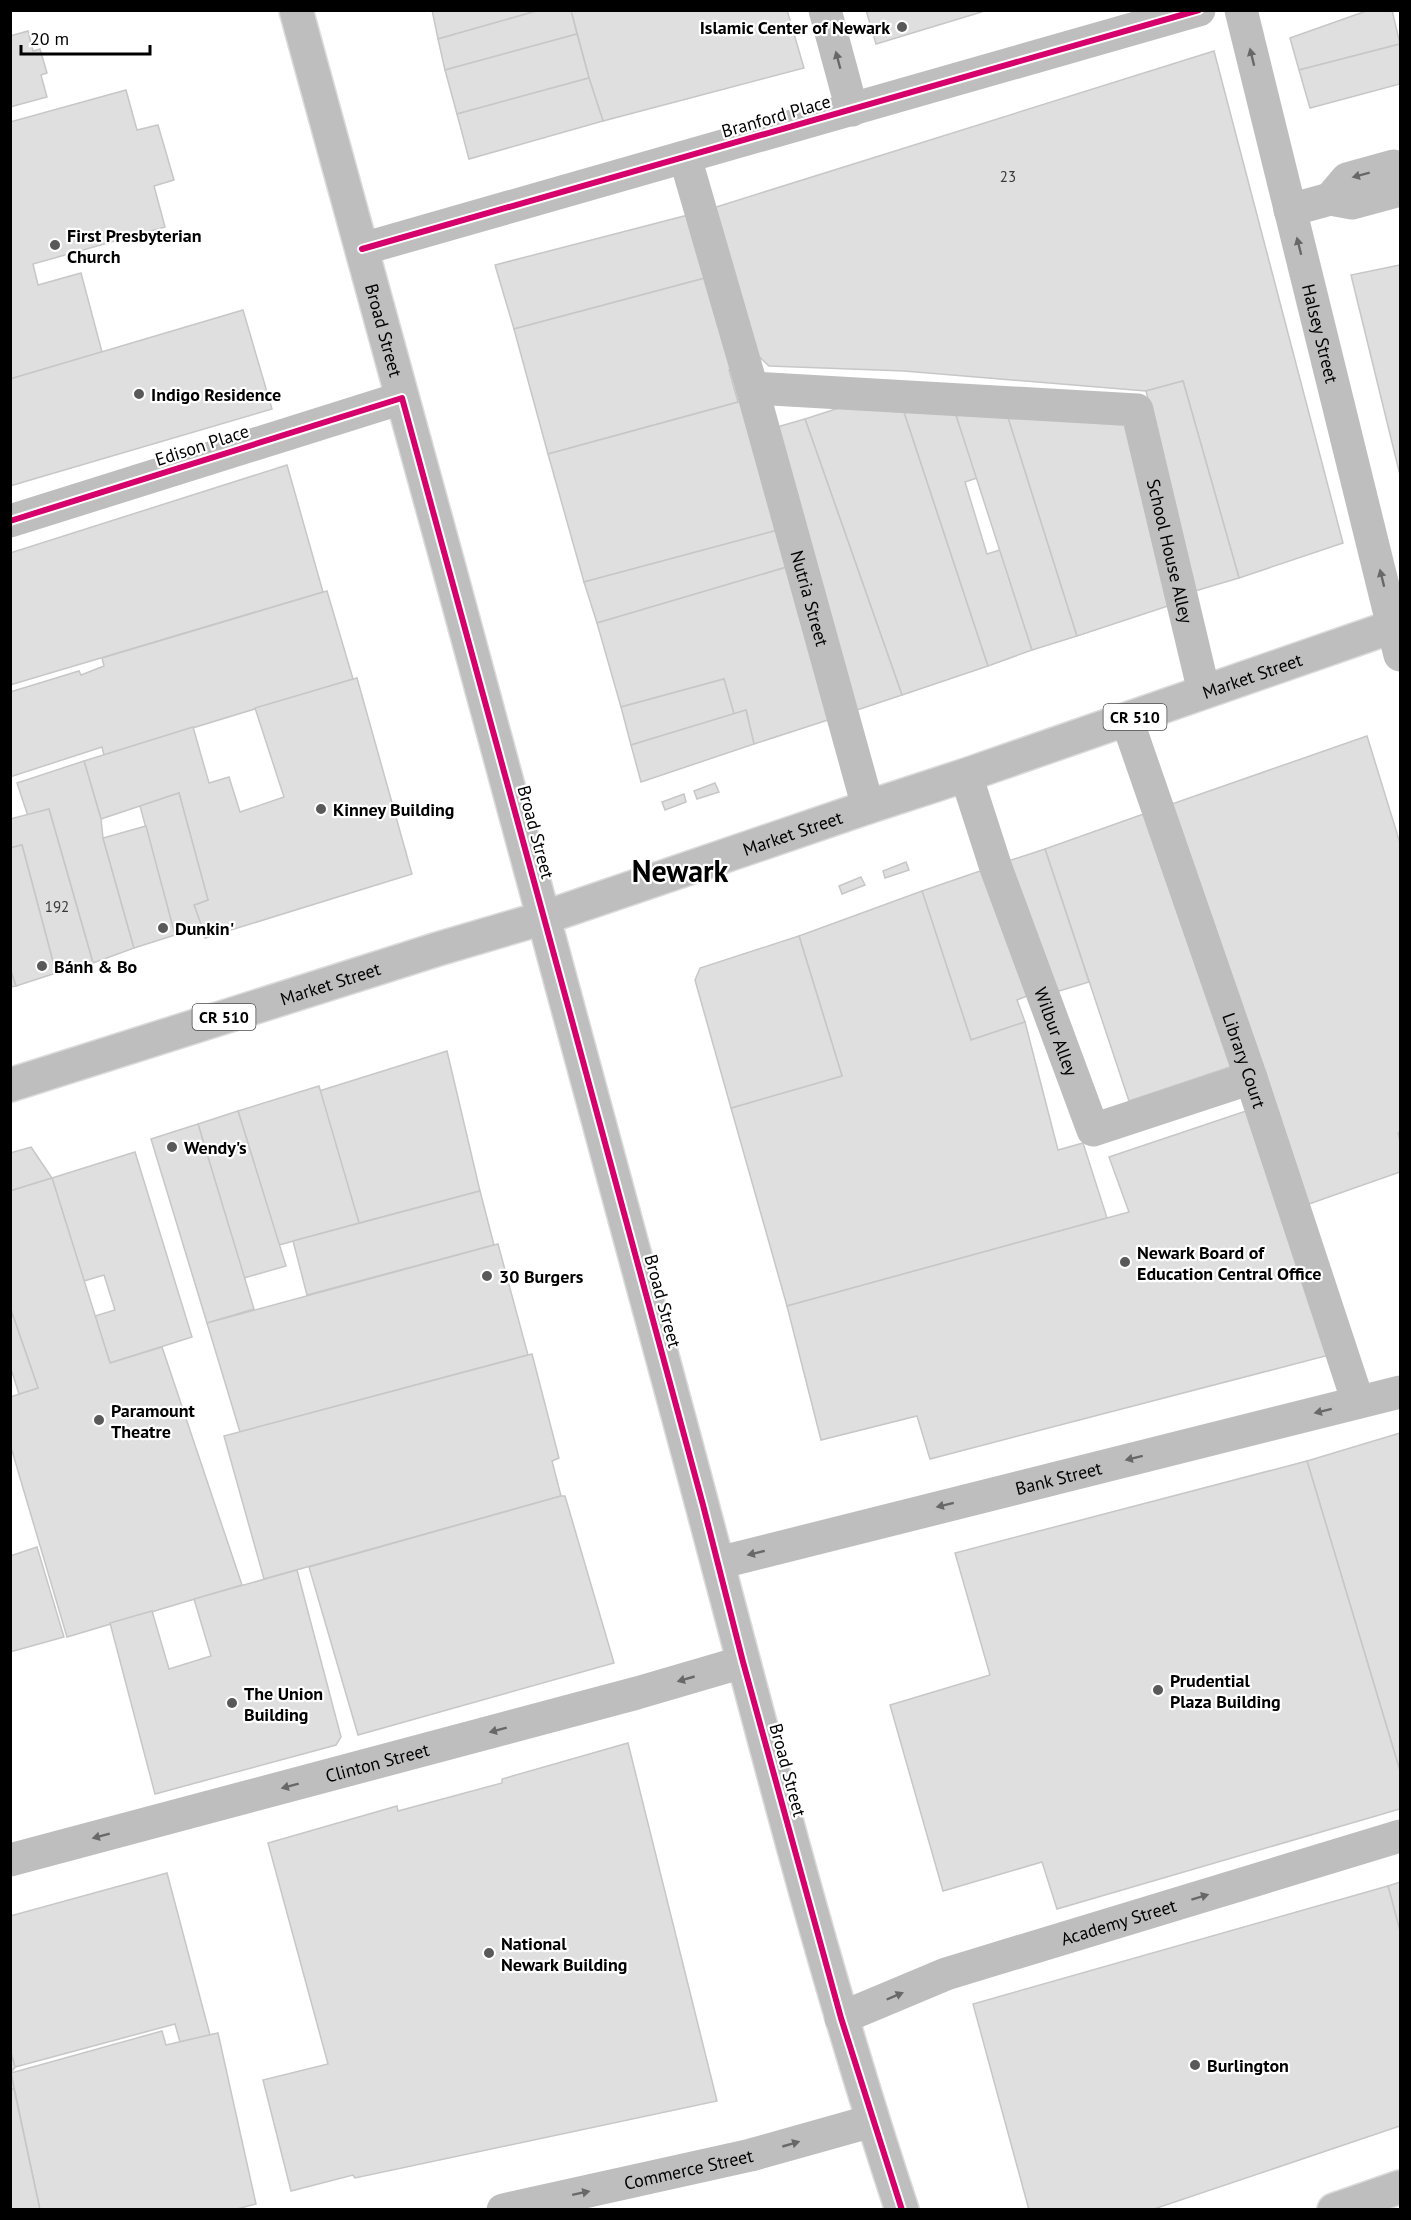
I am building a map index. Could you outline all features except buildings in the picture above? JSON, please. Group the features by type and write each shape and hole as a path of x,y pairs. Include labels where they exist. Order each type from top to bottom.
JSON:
{"street":[{"name":"Broad Street","path":"296,10 475,659 718,1563 742,1662 841,2018 902,2210"},
{"path":"825,10 852,110"},
{"name":"Branford Place","path":"362,249 1198,10"},
{"name":"Halsey Street","path":"1241,10 1398,635"},
{"name":"Nutria Street","path":"685,157 752,388 868,807"},
{"path":"1330,199 1347,179 1394,166 1401,170"},
{"path":"1290,210 1330,199 1352,203 1401,190"},
{"name":"School House Alley","path":"752,388 1137,410 1204,692"},
{"name":"Edison Place","path":"10,521 402,398"},
{"name":"Market Street","path":"10,1085 438,949 543,918 966,776 1204,692 1398,635"},
{"name":"Library Court","path":"1127,720 1251,1078 1358,1402"},
{"name":"Wilbur Alley","path":"966,776 996,868 1093,1130 1251,1078"},
{"name":"Bank Street","path":"718,1563 1401,1392"},
{"name":"Clinton Street","path":"10,1860 637,1693 742,1662"},
{"name":"Academy Street","path":"841,2018 946,1974 1401,1836"},
{"name":"Commerce Street","path":"503,2210 752,2155 872,2121"},
{"path":"1334,2210 1401,2187"}],"cycle path":[{"path":"362,249 1199,10"},
{"path":"10,521 402,398 841,2018 902,2210"}],"place":[{"name":"Islamic Center of Newark","path":"902,27"},
{"name":"First Presbyterian Church","path":"55,245"},
{"name":"Indigo Residence","path":"139,394"},
{"name":"Kinney Building","path":"321,809"},
{"name":"Dunkin'","path":"163,928"},
{"name":"Bánh & Bo","path":"42,966"},
{"name":"Wendy's","path":"172,1147"},
{"name":"Newark Board of Education Central Office","path":"1125,1262"},
{"name":"30 Burgers","path":"487,1276"},
{"name":"Paramount Theatre","path":"99,1420"},
{"name":"Prudential Plaza Building","path":"1158,1690"},
{"name":"The Union Building","path":"232,1703"},
{"name":"National Newark Building","path":"489,1953"},
{"name":"Burlington","path":"1195,2065"}],"district":[{"name":"Newark","path":"680,870"}]}
